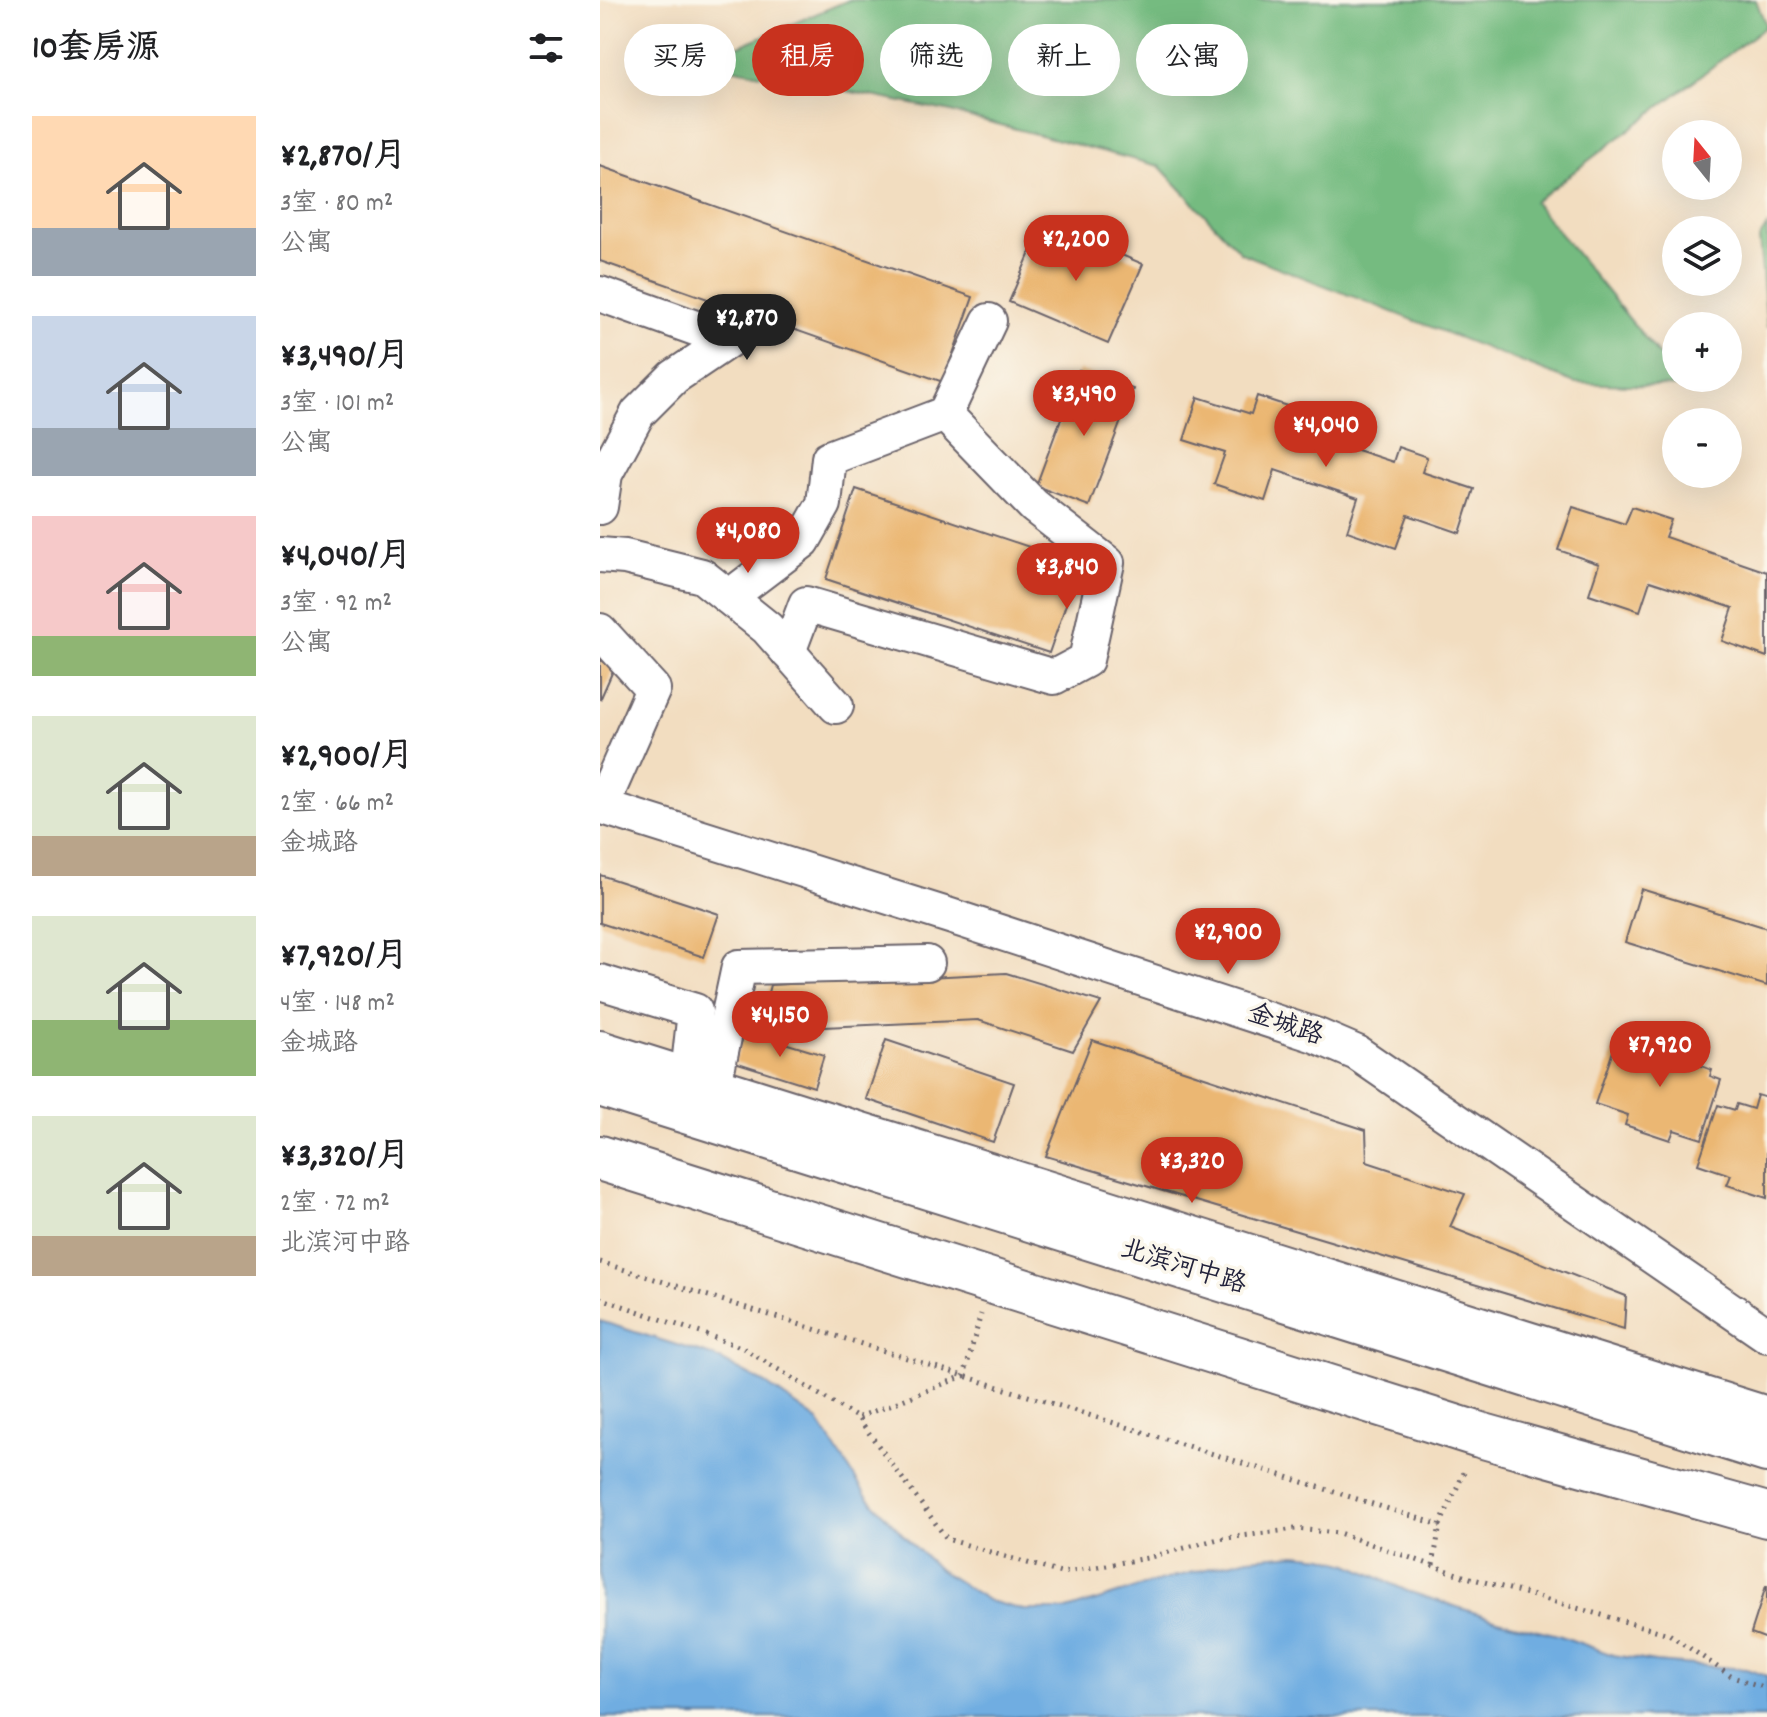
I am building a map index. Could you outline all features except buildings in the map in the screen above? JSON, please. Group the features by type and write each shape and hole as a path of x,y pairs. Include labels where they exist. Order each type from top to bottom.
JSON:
{"main road":[{"name":"北滨河中路","path":"600,1084 1767,1450"},
{"path":"600,1158 1480,1435 1767,1515"}],"street":[{"path":"600,294 729,340 674,377 638,413 605,474 600,507"},
{"path":"729,597 803,541 824,504 829,458 945,414 989,321"},
{"path":"788,652 806,604 1054,677 1086,660 1107,563 1034,506 945,414"},
{"path":"600,555 625,557 702,576 767,628 836,706"},
{"path":"600,631 653,689 600,807"},
{"name":"金城路","path":"600,807 965,921 1315,1035 1357,1053 1767,1335"},
{"path":"701,1080 739,967 927,963"},
{"path":"600,982 695,1011 701,1080"},
{"path":"600,1048 1767,1414"}],"path":[{"path":"600,1262 1440,1525"},
{"path":"964,1376 990,1282"},
{"path":"600,1298 741,1347 858,1418 947,1539 1061,1573 1147,1558 1218,1539 1296,1529 1339,1533 1433,1565 1669,1634 1732,1677 1767,1688"},
{"path":"858,1418 964,1376"},
{"path":"1433,1565 1440,1525 1480,1435"}],"green space":[{"path":"849,0 1756,0 1766,26 1534,202 1662,359 1662,386 1575,383 1241,253 1159,166 947,111 864,94 864,24 792,24"},
{"path":"752,41 752,72 736,69 736,47"},
{"path":"1767,226 1767,327 1759,239"}],"water":[{"path":"600,1321 715,1357 766,1384 818,1421 866,1495 908,1540 938,1569 989,1601 1024,1610 1067,1610 1152,1583 1248,1558 1296,1554 1324,1557 1349,1564 1407,1591 1558,1635 1613,1655 1655,1662 1746,1669 1767,1676 1767,1717 600,1717"}]}
